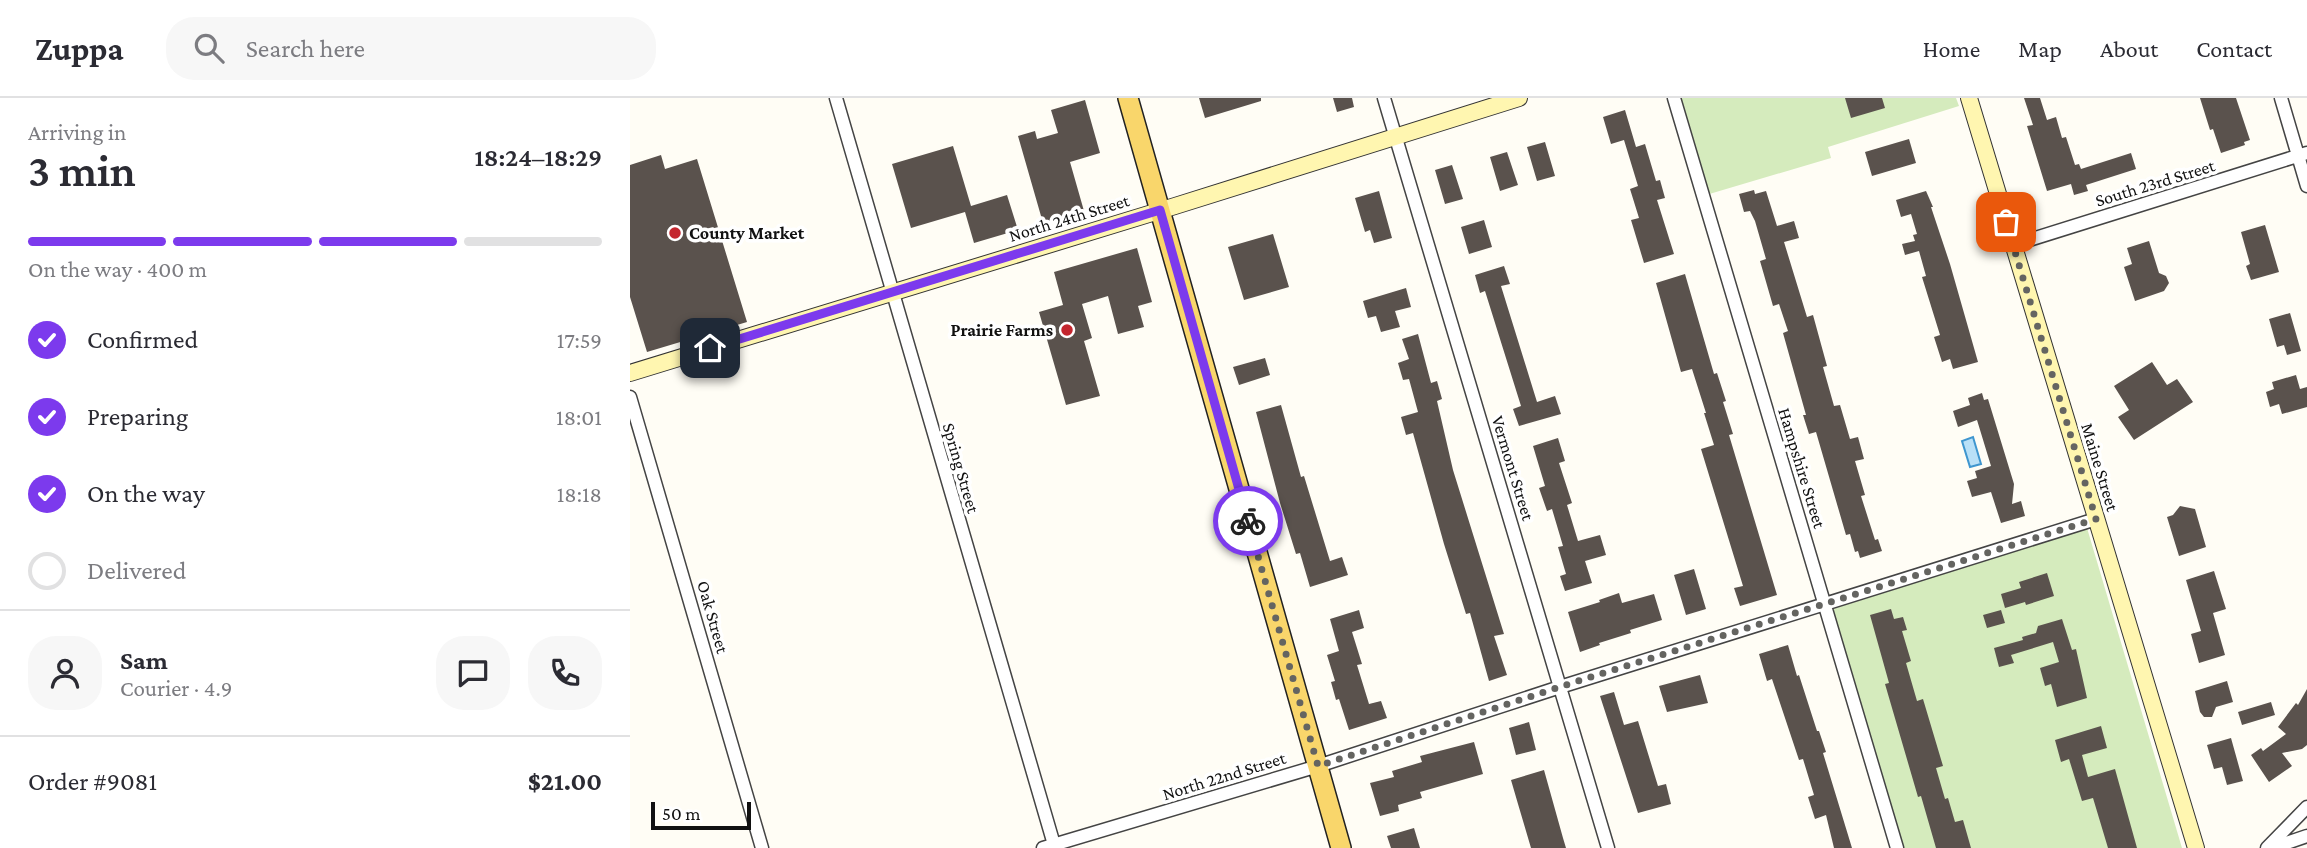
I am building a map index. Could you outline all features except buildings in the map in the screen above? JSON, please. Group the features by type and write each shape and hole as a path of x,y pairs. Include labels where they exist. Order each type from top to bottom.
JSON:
{"main road":[{"path":"1128,98 1341,848"},
{"name":"North 24th Street","path":"630,373 1519,98"},
{"name":"Maine Street","path":"1969,98 2196,848"}],"street":[{"name":"Spring Street","path":"836,98 1050,847"},
{"name":"Vermont Street","path":"1384,98 1608,848"},
{"name":"Hampshire Street","path":"1674,98 1897,848"},
{"path":"2281,98 2303,155 2307,186"},
{"name":"South 23rd Street","path":"2013,245 2303,155"},
{"name":"Oak Street","path":"630,397 762,848"},
{"name":"North 22nd Street","path":"1050,847 1318,766 2096,519"},
{"path":"2269,848 2307,807"},
{"path":"2269,848 2307,836"}],"green space":[{"path":"1678,98 1956,98 1959,106 1828,147 1831,158 1706,195"},
{"path":"2087,528 2182,848 1903,848 1833,609"}],"water":[{"path":"1973,437 1981,464 1970,467 1962,441"}],"way so far":[{"path":"1248,521 1318,766 1578,681 2096,519 2006,222"}],"place":[{"name":"County Market","path":"675,233"},
{"name":"Prairie Farms","path":"1067,330"}],"route":[{"path":"710,348 1160,210 1248,521"}]}
